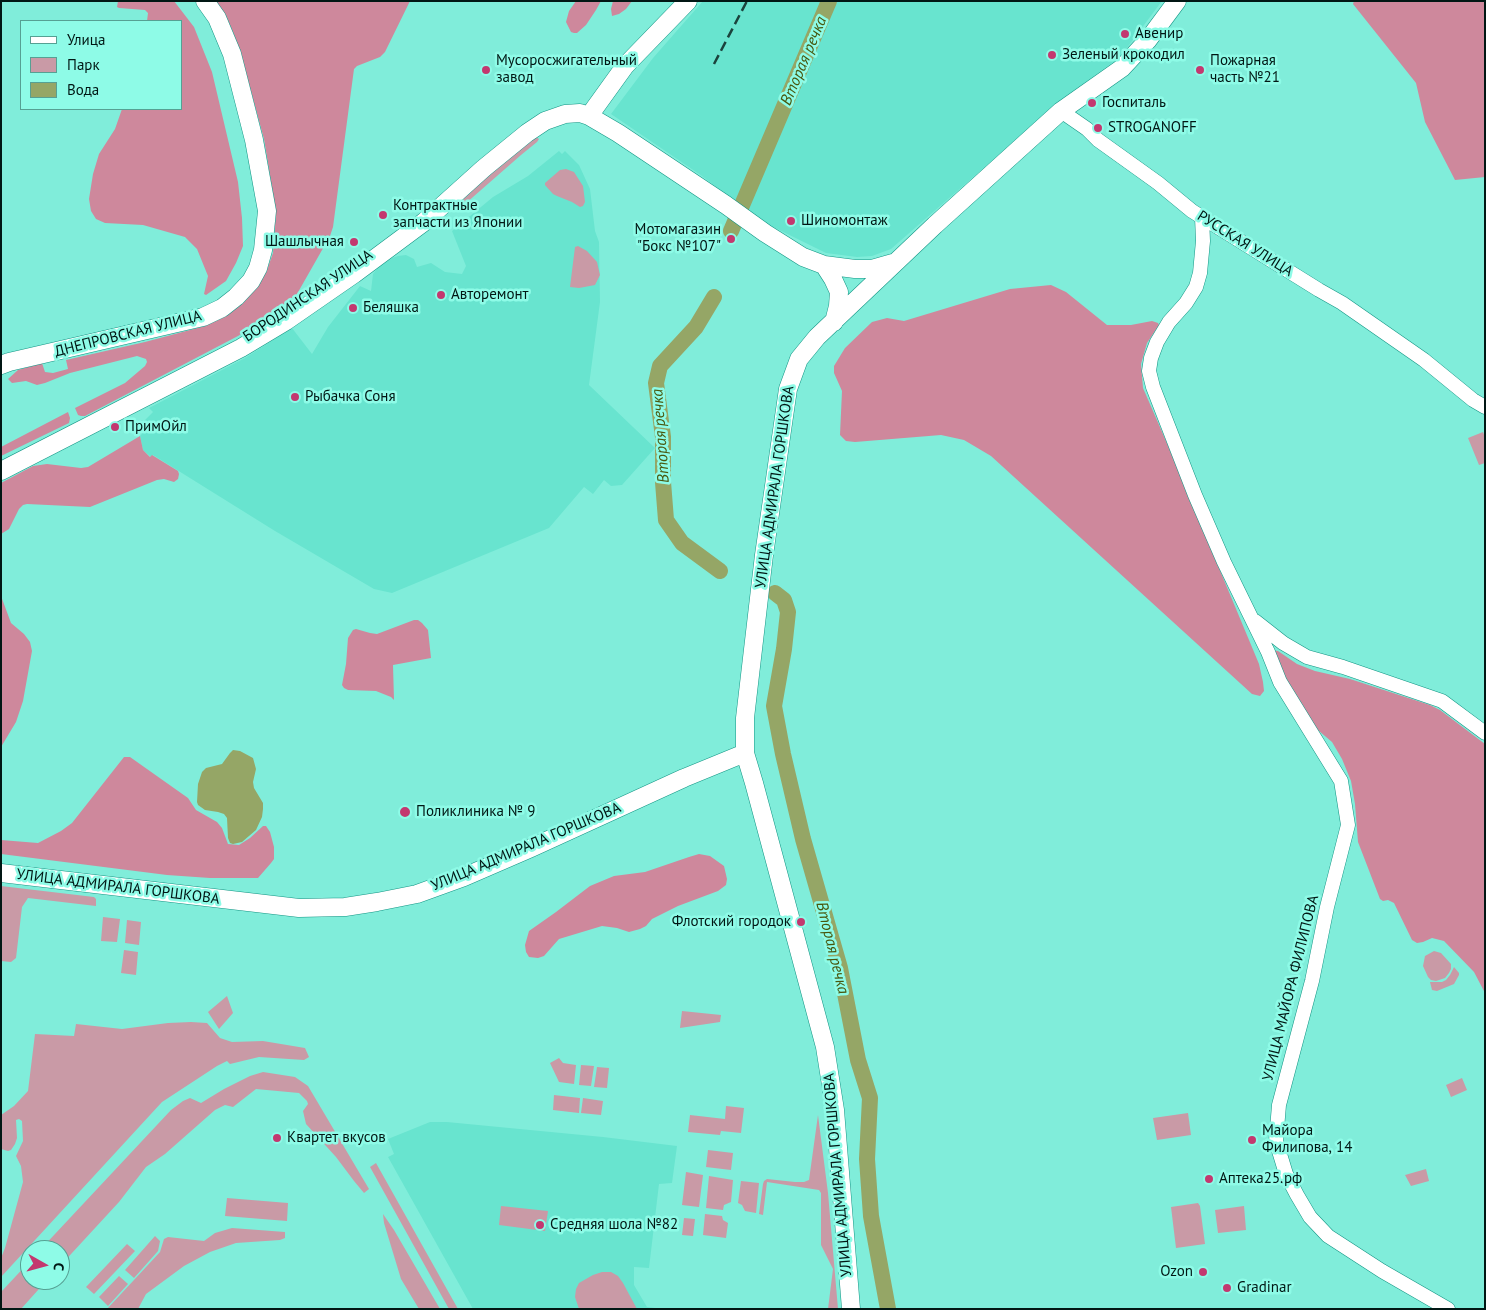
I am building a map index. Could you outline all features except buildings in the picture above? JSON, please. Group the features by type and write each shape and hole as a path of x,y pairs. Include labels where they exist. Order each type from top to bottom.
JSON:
{"main road":[{"name":"ДНЕПРОВСКАЯ УЛИЦА","path":"1,358 196,310 216,300 242,277 250,263 258,227 259,211 247,142 230,73 220,45 209,21 195,1"},
{"name":"ДНЕПРОВСКАЯ УЛИЦА","path":"1,365 203,317 222,308 251,282 258,268 263,250 267,211 254,140 232,54 217,18 205,1"},
{"path":"688,1 625,66 592,113 606,120 618,133 795,252 824,265 854,270 872,269 895,262 1061,111 1122,68 1148,40 1177,1"},
{"name":"БОРОДИНСКАЯ УЛИЦА","path":"1,464 237,344 282,316 389,242 461,180 542,115 568,106 580,106 592,113"},
{"name":"БОРОДИНСКАЯ УЛИЦА","path":"1,471 241,348 286,321 359,271 416,228 527,133 545,121 572,113 592,113"},
{"name":"УЛИЦА АДМИРАЛА ГОРШКОВА","path":"851,1309 835,1110 825,1047 745,753 745,718 762,575 788,389 799,359 818,337 895,262"},
{"path":"824,265 833,278 838,292 838,306 834,322"},
{"name":"УЛИЦА АДМИРАЛА ГОРШКОВА","path":"1,873 300,908 345,907 377,902 417,894 464,876 531,848 684,778 745,753"}],"street":[{"name":"РУССКАЯ УЛИЦА","path":"1061,111 1202,217 1342,303 1424,360 1473,400 1485,407"},
{"name":"УЛИЦА МАЙОРА ФИЛИПОВА","path":"1202,217 1203,241 1200,273 1196,287 1186,304 1169,322 1157,342 1151,358 1149,371 1153,387 1195,495 1280,682 1341,780 1348,825 1327,907 1312,981 1279,1105 1276,1141 1286,1174 1297,1195 1310,1217 1328,1236 1382,1271 1448,1309"},
{"path":"1251,617 1283,643 1307,656 1442,701 1485,733"}],"shaded area":[{"path":"118,1 174,1 194,27 212,72 238,182 243,246 226,281 206,295 204,294 208,276 197,249 185,237 143,225 105,223 96,219 91,211 89,199 93,174 99,154 115,129 122,110 182,110 182,20 147,20 148,13 145,10 117,7"},
{"path":"215,1 410,1 385,52 380,57 354,69 333,227 330,236 297,294 281,309 238,336 85,416 81,416 78,415 75,408 125,383 145,366 146,359 137,356 70,373 37,385 26,381 12,383 8,379 18,370 42,363 45,372 53,373 68,369 66,360 205,326 226,316 242,304 258,286 267,270 273,253 276,212 264,139 233,32 226,16"},
{"path":"576,1 601,1 586,25 577,33 574,33 571,32 566,22 569,11"},
{"path":"613,1 632,1 626,9 612,16"},
{"path":"703,1 1162,1 1120,57 1061,100 891,249 872,256 857,257 826,253 757,219 702,176 611,114 653,58"},
{"path":"1354,1 1485,1 1485,177 1455,180 1425,122 1416,83 1353,4"},
{"path":"559,151 562,154 565,151 579,165 590,189 595,231 599,242 600,302 589,385 655,448 622,485 611,486 604,480 593,494 584,487 549,528 392,593 374,589 275,531 153,455 151,457 143,450 140,436 147,428 142,423 153,412 149,408 245,358 292,328 312,354 328,327 360,286 371,291 373,274 383,261 406,255 414,259 417,267 431,263 445,272 462,274 466,266 452,231 493,197 528,176"},
{"path":"1051,285 1066,292 1107,325 1131,325 1152,321 1158,323 1159,325 1147,343 1141,364 1143,388 1259,664 1264,691 1260,696 1252,694 991,456 964,440 941,435 855,442 846,441 840,435 842,391 834,373 834,366 845,348 872,322 887,318 904,321 1010,289"},
{"path":"68,412 69,423 1,456 1,447"},
{"path":"140,436 143,450 150,457 152,455 178,471 178,479 174,482 164,479 157,480 90,507 23,505 9,529 1,534 1,483 33,466 47,464 81,468 88,467"},
{"path":"1,596 11,623 30,642 32,651 23,701 16,722 1,747"},
{"path":"418,620 428,630 431,658 393,665 394,700 376,691 348,690 344,688 342,685 348,638 353,630 377,634"},
{"path":"1271,650 1278,651 1297,664 1315,671 1350,679 1430,705 1440,710 1485,744 1485,993 1474,972 1444,941 1432,938 1417,943 1412,940 1394,903 1380,899 1358,842 1351,781 1342,759 1332,742 1306,720"},
{"path":"124,757 130,757 188,798 196,810 217,822 222,828 228,844 239,845 263,826 266,826 270,832 274,847 274,859 258,878 210,878 167,875 1,854 1,840 38,843 72,823"},
{"path":"699,854 710,856 724,866 727,879 726,885 718,891 678,906 652,919 646,926 640,929 629,932 602,926 559,939 544,956 538,958 529,957 526,952 525,945 529,931 590,886 614,876 645,872"},
{"name":"Средняя шола №82","path":"430,1122 603,1137 677,1146 672,1183 659,1184 649,1268 634,1267 634,1285 647,1307 664,1309 473,1309 388,1157 394,1154 388,1139"}],"green space":[{"path":"536,137 539,139 537,142 463,206 459,206 459,203 485,179"},
{"path":"566,169 574,172 583,186 585,202 583,206 580,207 553,194 545,185 560,170"},
{"path":"578,246 587,251 597,262 600,275 595,285 579,288 570,287 575,247"},
{"path":"1483,432 1485,437 1485,463 1479,465 1468,438"},
{"path":"1,886 94,897 96,899 96,906 28,898 22,907 16,958 11,962 1,961"},
{"path":"103,917 120,919 117,942 101,941"},
{"path":"127,920 141,922 139,945 125,943"},
{"path":"124,950 138,952 136,975 121,973"},
{"path":"1434,951 1441,953 1451,964 1451,969 1445,978 1436,981 1428,977 1423,966 1425,956"},
{"path":"1454,967 1459,975 1454,984 1437,991 1432,990 1430,982 1446,980"},
{"path":"227,996 233,1013 219,1029 208,1012"},
{"path":"682,1011 721,1015 720,1022 680,1028"},
{"path":"168,1023 207,1023 220,1038 232,1042 263,1041 305,1048 309,1057 304,1060 259,1057 230,1064 227,1061 162,1102 35,1240 20,1240 20,1256 1,1277 1,1258 23,1182 21,1166 16,1156 23,1141 22,1121 19,1119 16,1120 17,1138 15,1144 11,1150 1,1149 1,1115 14,1106 28,1091 35,1034 74,1036 76,1024 122,1029"},
{"path":"559,1058 563,1063 576,1065 574,1084 559,1082 550,1063"},
{"path":"581,1065 594,1066 591,1086 579,1085"},
{"path":"597,1067 609,1068 607,1088 594,1087"},
{"path":"263,1072 295,1077 308,1086 369,1189 364,1193 336,1157 306,1124 303,1111 308,1104 299,1093 256,1089 233,1107 225,1105 215,1110 165,1154 146,1167 119,1202 70,1255 70,1240 49,1240 171,1110 190,1098 201,1103 250,1076"},
{"path":"1462,1078 1467,1090 1451,1097 1446,1085"},
{"path":"554,1095 580,1098 579,1113 553,1110"},
{"path":"583,1098 603,1101 601,1115 581,1113"},
{"path":"726,1106 744,1108 741,1133 721,1131 720,1135 688,1132 690,1115 725,1119"},
{"path":"1188,1113 1191,1135 1157,1140 1153,1118"},
{"path":"818,1115 828,1193 838,1309 828,1309 833,1269 821,1245 821,1193 819,1190 767,1182 763,1215 759,1214 764,1181 767,1179 795,1182 809,1180"},
{"path":"708,1150 733,1153 731,1170 706,1167"},
{"path":"376,1163 458,1309 449,1309 370,1167"},
{"path":"1426,1169 1429,1181 1411,1186 1405,1175"},
{"path":"686,1172 703,1175 699,1207 682,1205"},
{"path":"709,1176 733,1180 731,1202 724,1205 723,1210 706,1208"},
{"path":"741,1181 759,1183 756,1213 745,1211 742,1205 738,1203"},
{"path":"227,1198 288,1203 287,1221 225,1216"},
{"path":"1198,1203 1205,1244 1176,1248 1171,1207"},
{"path":"501,1206 548,1211 545,1231 499,1225"},
{"path":"1244,1206 1246,1230 1218,1233 1215,1210"},
{"path":"383,1214 440,1309 419,1309 401,1279"},
{"path":"705,1214 722,1216 723,1220 728,1223 726,1238 703,1235"},
{"path":"684,1218 695,1219 693,1236 682,1235"},
{"path":"232,1228 285,1232 285,1238 236,1243 210,1252 184,1266 146,1294 138,1309 107,1309 160,1252 164,1239 168,1237 204,1241 215,1233"},
{"path":"155,1236 160,1241 158,1251 134,1278 125,1270"},
{"path":"127,1244 135,1251 94,1294 86,1287"},
{"path":"20,1272 20,1290 38,1290 21,1309 1,1309 1,1292"},
{"path":"602,1272 611,1272 618,1276 637,1309 579,1309 575,1297 579,1283"},
{"path":"119,1276 128,1284 108,1306 99,1297"}],"water":[{"path":"233,750 240,751 253,758 256,769 253,782 254,788 263,803 263,809 262,817 256,830 242,842 233,844 230,843 228,838 227,818 224,814 205,810 197,802 198,784 202,772 206,768 222,764"}],"waterway":[{"name":"Вторая речка","path":"731,231 829,1"},
{"name":"Вторая речка","path":"714,297 696,327 660,366 656,383 663,437 663,482 666,520 682,543 720,571"},
{"name":"Вторая речка","path":"775,593 784,600 788,612 774,706 803,839 840,968 858,1060 870,1098 867,1159 871,1216 888,1309"}],"railway":[{"path":"714,64 747,1"}],"place":[{"name":"Авенир","path":"1125,34"},
{"name":"Зеленый крокодил","path":"1052,55"},
{"name":"Мусоросжигательный завод","path":"486,70"},
{"name":"Пожарная часть №21","path":"1200,70"},
{"name":"Госпиталь","path":"1092,103"},
{"name":"STROGANOFF","path":"1098,128"},
{"name":"Контрактные запчасти из Японии","path":"383,215"},
{"name":"Шиномонтаж","path":"791,221"},
{"name":"Мотомагазин \"Бокс №107\"","path":"731,239"},
{"name":"Шашлычная","path":"354,242"},
{"name":"Авторемонт","path":"441,295"},
{"name":"Беляшка","path":"353,308"},
{"name":"Рыбачка Соня","path":"295,397"},
{"name":"ПримОйл","path":"115,427"},
{"name":"Поликлиника № 9","path":"405,812"},
{"name":"Флотский городок","path":"801,922"},
{"name":"Квартет вкусов","path":"277,1138"},
{"name":"Майора Филипова, 14","path":"1252,1140"},
{"name":"Аптека25.рф","path":"1209,1179"},
{"name":"Средняя шола №82","path":"540,1225"},
{"name":"Ozon","path":"1203,1272"},
{"name":"Gradinar","path":"1227,1288"}]}
